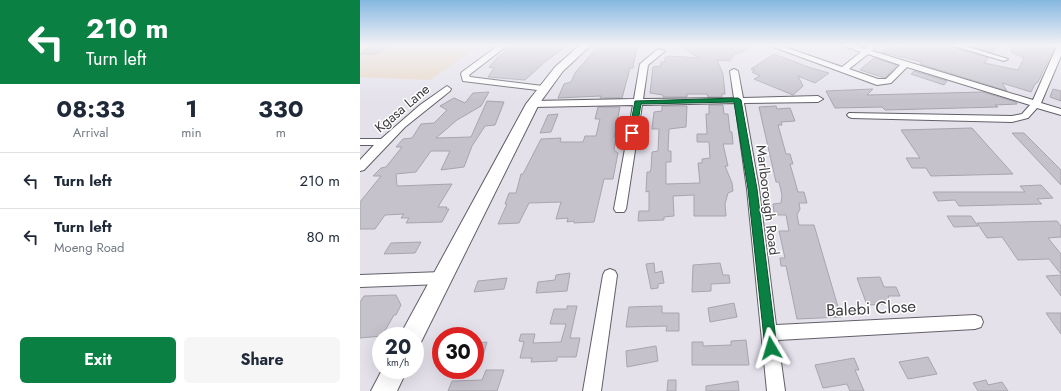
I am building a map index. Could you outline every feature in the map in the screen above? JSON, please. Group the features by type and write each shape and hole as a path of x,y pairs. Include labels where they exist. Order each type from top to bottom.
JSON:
{"street":[{"path":"479,63 465,74 466,79 543,89"},
{"path":"417,327 533,104 543,89 565,63"},
{"path":"620,209 645,63"},
{"path":"823,63 871,81 884,82 905,64 1061,112"},
{"path":"842,70 851,63"},
{"path":"852,115 1008,119 1025,116 1036,104 1054,63"},
{"name":"Marlborough Road","path":"734,72 752,189 776,391"},
{"path":"1051,72 1061,75"},
{"name":"Kgasa Lane","path":"360,167 383,142 416,112 447,90"},
{"path":"533,104 818,99"},
{"path":"360,142 383,142"},
{"path":"592,391 610,275"},
{"path":"360,281 442,278"},
{"name":"Balebi Close","path":"769,333 975,322"},
{"path":"384,391 390,379"}],"shaded area":[{"path":"360,63 454,63 430,80 360,77"}],"building":[{"path":"492,63 544,63 525,80 488,77 494,68 489,67"},
{"path":"583,63 634,63 633,68 630,68 622,98 600,98 601,96 558,98 564,84 571,82 575,73"},
{"path":"661,63 718,63 723,74 725,94 722,94 722,97 708,97 707,94 687,94 687,97 663,97 663,95 650,93 653,67 661,66"},
{"path":"760,63 798,63 829,73 815,83 798,76 803,86 793,95 754,79 760,76 752,72 755,70 751,69"},
{"path":"868,63 891,63 897,65 885,78 860,70"},
{"path":"985,63 1018,70 1021,63 1047,63 1038,82 1035,84 1031,92 1002,83 1007,91 920,64"},
{"path":"914,71 947,81 944,85 911,74"},
{"path":"873,89 867,95 983,92 1016,102 1017,104 995,105 998,107 885,110 882,107 835,108 826,91"},
{"path":"1053,89 1061,91 1061,101 1050,97"},
{"path":"489,92 481,106 457,120 436,138 471,137 487,101 504,102 495,125 485,126 472,146 464,167 441,170 450,151 431,151 416,172 396,174 397,186 452,184 438,207 447,207 446,209 449,209 442,222 406,223 409,218 401,218 404,214 385,215 375,229 360,229 360,202 381,176 373,176 381,168 386,167 402,147 396,147 403,139 412,138 421,124 434,123 447,110 440,106 454,98 465,103 473,93"},
{"path":"709,105 723,105 724,114 728,114 730,132 732,132 733,144 723,144 728,166 725,166 732,183 733,191 728,193 725,204 726,216 694,216 694,195 673,196 674,216 664,217 664,220 638,221 639,211 649,211 649,191 646,192 647,172 650,172 651,169 652,152 658,151 659,129 652,129 654,112 662,111 662,106 687,106 686,127 669,129 668,151 671,151 671,162 666,162 666,184 700,183 698,163 702,163 702,159 710,158 709,142 697,142 697,134 707,134 706,114 709,114"},
{"path":"776,106 777,109 790,108 795,121 781,122 782,125 778,125 786,154 790,154 793,164 790,164 798,192 804,192 807,203 799,203 800,209 797,215 799,225 814,225 841,317 797,319 786,266 781,266 780,258 785,258 779,231 789,231 786,215 776,215 774,212 773,204 781,203 782,195 779,182 776,182 759,107"},
{"path":"598,107 620,107 614,137 616,137 614,150 618,153 613,179 604,179 594,222 574,223 574,221 567,222 568,218 556,219 561,202 529,203 519,223 498,224 507,204 505,204 509,193 516,193 521,174 523,174 541,139 561,138 560,142 583,142 585,136 596,136 600,119 595,119"},
{"path":"558,114 551,132 540,133 548,115"},
{"path":"972,128 1013,174 931,176 926,168 912,168 906,158 920,158 901,130"},
{"path":"1012,133 1024,133 1061,170 1061,185"},
{"path":"1041,185 1053,198 1037,199 1042,204 959,206 955,200 938,201 933,192 1025,192 1020,186"},
{"path":"947,216 971,216 978,226 954,227"},
{"path":"1057,221 1061,226 1061,237 1048,238 1061,254 1061,274 1049,259 1018,260 1002,237 987,238 977,223"},
{"path":"421,242 415,253 384,254 391,243"},
{"path":"654,263 655,273 662,271 664,283 658,284 658,288 651,289 646,264"},
{"path":"720,263 723,275 729,275 730,283 711,284 711,291 692,292 693,265"},
{"path":"570,273 567,291 536,293 538,282 555,280 556,275"},
{"path":"1061,275 1061,296 1046,276"},
{"path":"880,277 884,287 896,287 900,296 888,296 891,304 867,305 857,278"},
{"path":"507,278 504,289 474,292 478,281"},
{"path":"396,295 401,305 387,327 372,327 372,337 360,338 360,302 364,296"},
{"path":"734,303 737,317 710,322 708,308"},
{"path":"567,306 577,306 570,338 580,338 576,357 557,357 557,361 531,362 532,358 520,358 524,342 519,341 521,334 535,334 533,343 561,342 566,324 550,324 554,309 567,309"},
{"path":"662,306 662,313 679,313 679,331 666,331 667,326 626,327 629,307"},
{"path":"1046,313 1061,313 1061,334"},
{"path":"746,340 749,365 692,365 692,342 703,342 703,346 731,345 731,341"},
{"path":"484,342 487,342 484,352"},
{"path":"656,346 658,361 627,367 626,351"},
{"path":"928,357 937,374 908,379 899,362"},
{"path":"854,358 859,370 855,370 864,391 850,391 847,384 823,388 815,365"},
{"path":"486,370 504,370 497,391 448,391 452,381 482,380 484,379"},
{"path":"668,380 676,380 676,391 667,391"},
{"path":"986,380 988,385 1002,382 1008,391 978,391 973,383"},
{"path":"738,381 739,391 706,391 706,386"}],"route":[{"path":"632,133 638,102 738,100 752,189 771,348"}]}
